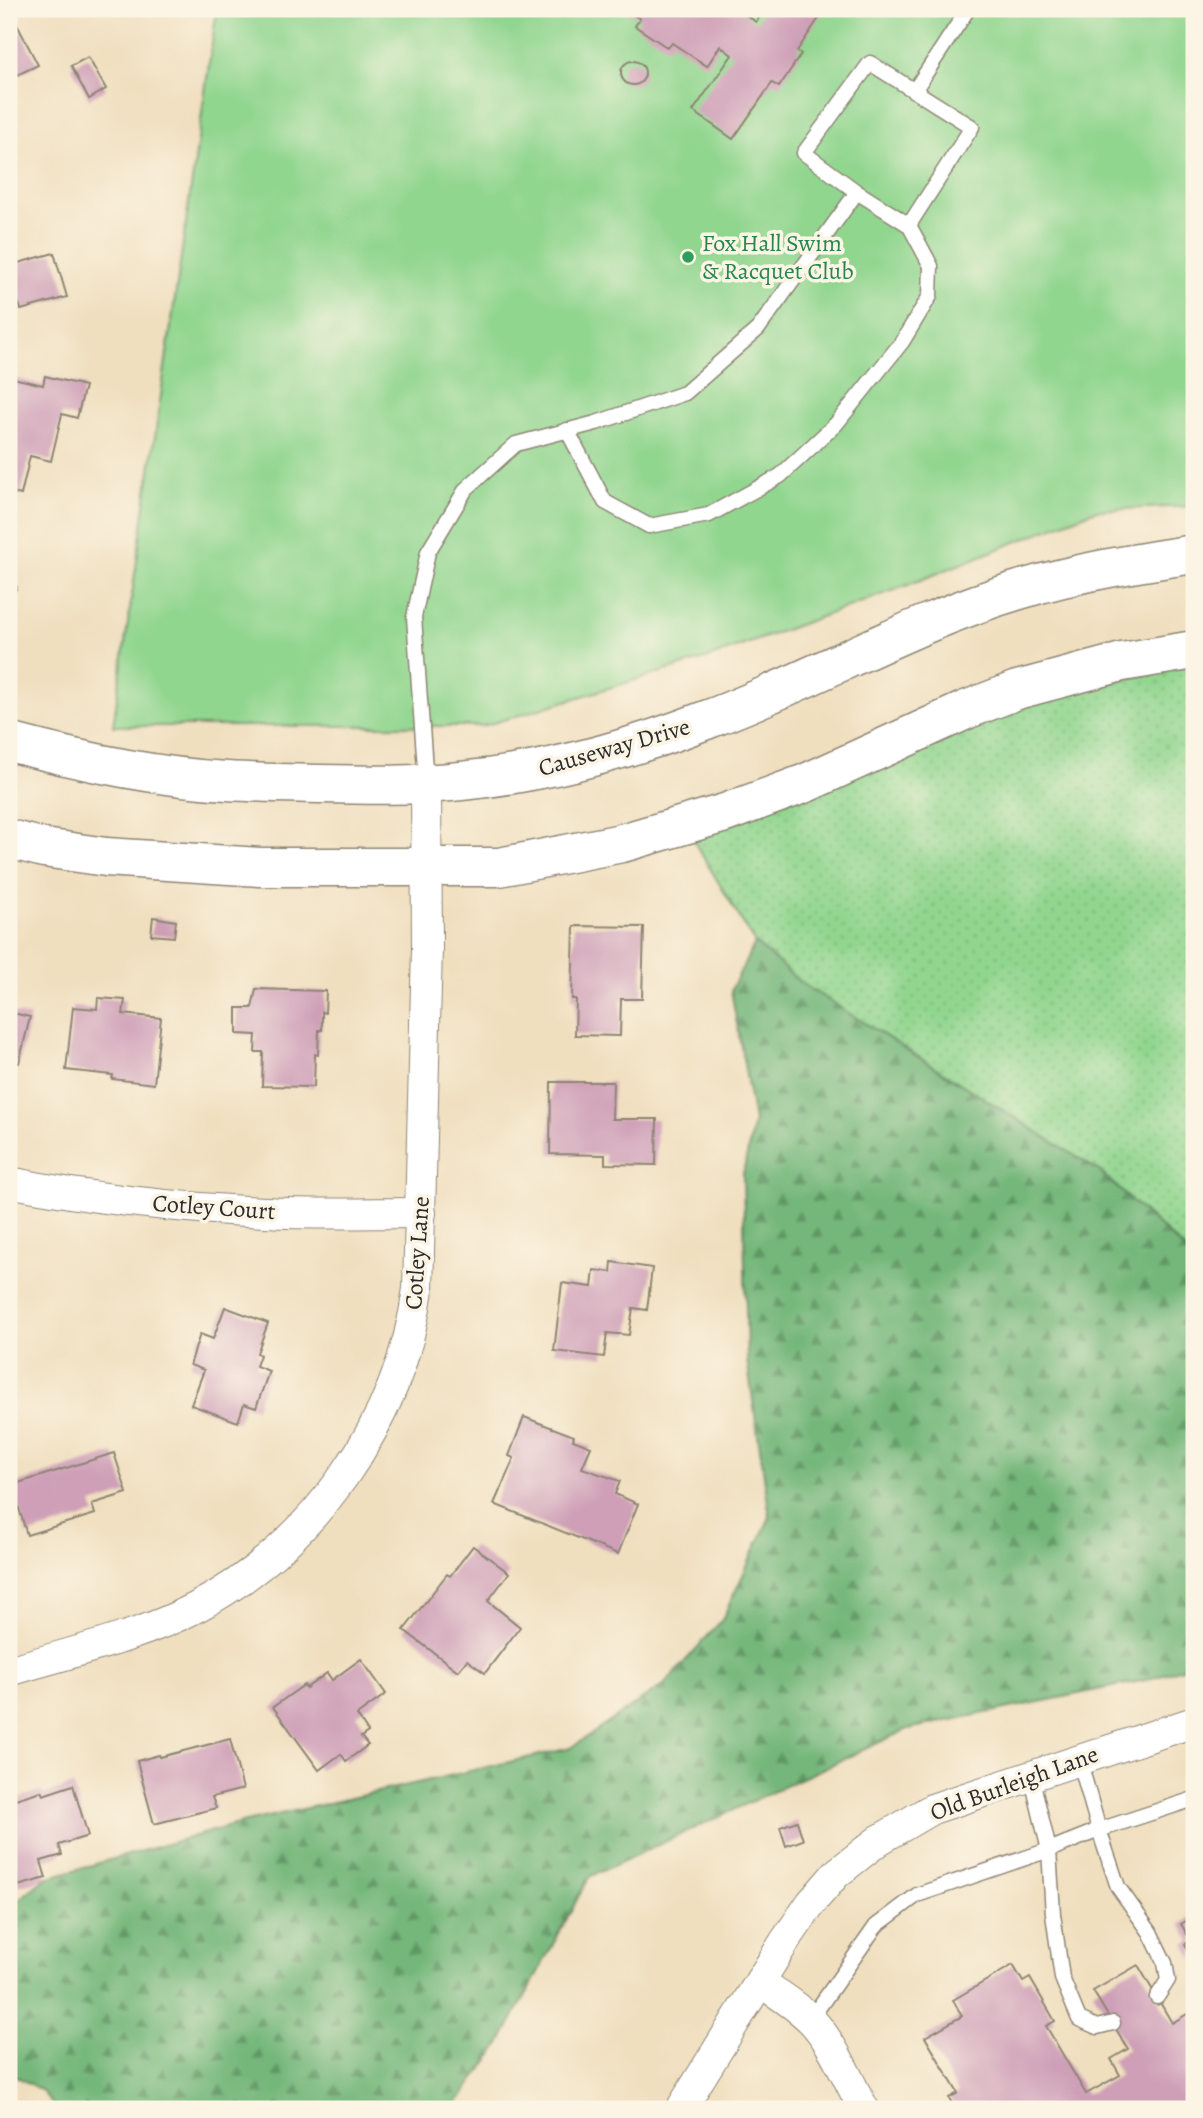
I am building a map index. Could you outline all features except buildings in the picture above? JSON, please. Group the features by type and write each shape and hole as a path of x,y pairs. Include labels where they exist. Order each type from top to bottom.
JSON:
{"street":[{"name":"Causeway Drive","path":"9,742 65,757 160,774 226,781 426,784 534,770 607,754 702,722 770,696 926,624 1017,590 1099,569 1194,554"},
{"path":"9,839 44,848 106,857 260,867 499,867 622,843 725,813 806,783 966,710 1017,690 1122,662 1194,650"},
{"name":"Cotley Lane","path":"9,1671 143,1630 221,1593 261,1565 309,1521 352,1465 379,1419 402,1363 418,1289 428,868 426,784"},
{"name":"Cotley Court","path":"9,1182 163,1205 267,1212 421,1213"},
{"name":"Old Burleigh Lane","path":"681,2109 785,1941 819,1893 836,1874 879,1840 932,1809 1194,1722"},
{"path":"760,1982 810,2020 830,2046 864,2109"}],"lane":[{"path":"914,91 968,9"},
{"path":"567,430 605,502 649,526 709,515 780,477 836,424 902,342 930,296 931,266 909,225 857,192 804,153 870,64 972,127 909,225"},
{"path":"426,784 414,617 428,552 466,489 516,444 596,423 685,393 758,329 857,192"},
{"path":"1079,1759 1118,1887 1150,1932 1165,1964 1168,1980 1157,1997"},
{"path":"1031,1775 1049,1850 1053,1914 1062,1978 1079,2019 1097,2028 1113,2023"},
{"path":"810,2020 876,1926 917,1895 1194,1799"}],"green space":[{"name":"Fox Hall Swim & Racquet Club","path":"217,9 1194,9 1194,506 1096,510 903,587 705,659 483,726 113,726"},
{"path":"1194,664 1194,1258 1099,1171 801,983 755,943 693,840 1017,703"},
{"path":"755,943 801,983 1099,1171 1194,1258 1194,1664 1146,1680 908,1729 589,1877 498,2047 453,2109 56,2109 42,2091 9,2072 9,1907 46,1878 241,1823 571,1748 665,1684 722,1620 770,1517 747,1360 743,1174 754,1121 731,990"}],"place":[{"name":"Fox Hall Swim & Racquet Club","path":"688,257"}]}
